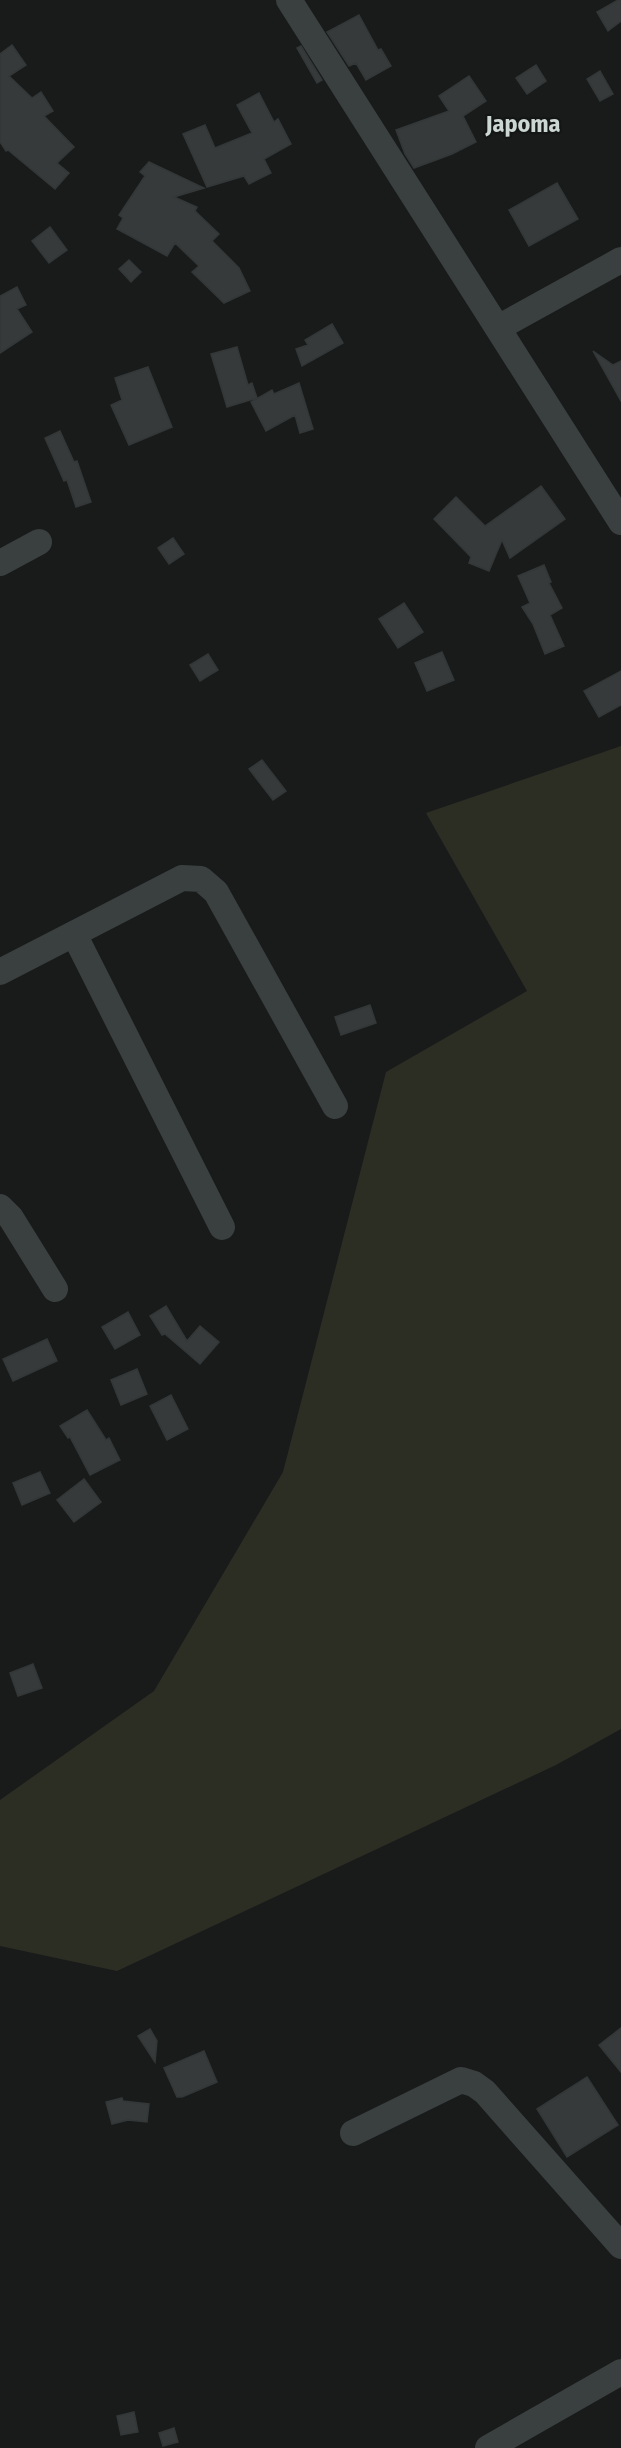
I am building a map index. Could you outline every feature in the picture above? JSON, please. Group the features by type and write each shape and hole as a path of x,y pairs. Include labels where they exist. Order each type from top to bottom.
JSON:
{"street":[{"path":"289,0 621,522"},
{"path":"498,328 621,260"},
{"path":"0,563 39,542"},
{"path":"0,972 182,878 201,879 216,892 335,1106"},
{"path":"74,934 222,1227"},
{"path":"0,1208 11,1218 55,1289"},
{"path":"353,2133 461,2080 474,2085 485,2092 621,2246"},
{"path":"488,2448 621,2372"}],"shaded area":[{"path":"621,746 621,1729 556,1765 117,1971 0,1946 0,1800 154,1691 283,1472 386,1072 527,991 426,813"}],"building":[{"path":"621,0 621,21 608,31 597,12"},
{"path":"359,15 378,50 381,49 391,66 366,80 356,63 349,66 327,32"},
{"path":"12,45 26,65 9,76 32,98 41,92 53,111 44,116 74,147 57,163 69,173 55,189 8,150 6,151 0,142 0,54"},
{"path":"301,46 322,80 317,83 297,48"},
{"path":"536,65 546,81 527,94 516,78"},
{"path":"600,71 613,94 600,101 587,79"},
{"path":"469,76 486,101 463,116 476,142 414,168 405,154 396,130 449,111 439,96"},
{"path":"259,93 274,122 278,119 291,144 264,159 271,173 249,184 244,176 207,187 183,134 205,125 215,148 252,133 237,105"},
{"path":"149,162 204,188 174,197 197,207 195,211 219,234 212,241 239,268 250,291 224,303 192,272 199,266 175,243 167,256 117,229 123,218 119,215 145,176 140,172"},
{"path":"557,183 578,219 529,246 509,210"},
{"path":"50,227 67,250 49,263 32,241"},
{"path":"129,260 141,272 131,282 119,269"},
{"path":"17,287 26,305 17,309 32,332 0,353 0,296"},
{"path":"332,324 343,343 302,366 296,349 308,345 305,340"},
{"path":"237,347 248,385 252,383 257,398 227,407 211,354"},
{"path":"593,351 613,365 621,361 621,401"},
{"path":"148,367 172,427 129,445 111,405 122,400 115,378"},
{"path":"299,383 313,429 300,433 295,415 266,431 251,402 272,390 274,394"},
{"path":"60,431 74,462 77,461 91,502 76,507 67,480 64,481 45,438"},
{"path":"541,486 565,519 510,558 502,540 489,571 469,563 471,557 434,519 456,497 485,526"},
{"path":"173,538 184,554 169,564 158,548"},
{"path":"544,565 551,582 549,583 562,608 550,615 564,646 545,654 533,624 522,607 530,603 518,576"},
{"path":"404,603 423,632 398,648 379,619"},
{"path":"442,652 454,680 427,691 415,663"},
{"path":"208,654 218,670 200,681 190,665"},
{"path":"621,671 621,705 599,717 584,691"},
{"path":"262,760 286,791 273,800 249,769"},
{"path":"370,1005 376,1023 341,1035 335,1017"},
{"path":"166,1306 187,1341 200,1326 219,1342 200,1364 165,1334 162,1335 150,1316"},
{"path":"128,1312 140,1335 115,1349 102,1327"},
{"path":"47,1339 57,1361 13,1381 3,1359"},
{"path":"137,1369 147,1394 121,1405 111,1380"},
{"path":"171,1395 188,1429 167,1440 150,1406"},
{"path":"87,1410 106,1440 109,1438 120,1460 90,1475 70,1437 68,1438 60,1426"},
{"path":"40,1472 50,1493 22,1505 13,1483"},
{"path":"84,1479 101,1502 74,1522 57,1500"},
{"path":"33,1664 42,1688 18,1696 10,1673"},
{"path":"621,2028 621,2072 599,2045"},
{"path":"150,2029 157,2041 155,2062 138,2036"},
{"path":"204,2051 217,2082 177,2097 164,2068"},
{"path":"587,2077 618,2125 567,2157 537,2109"},
{"path":"122,2098 123,2101 149,2104 147,2122 128,2120 112,2124 106,2102"},
{"path":"134,2412 138,2432 121,2435 117,2416"},
{"path":"174,2428 178,2442 163,2446 159,2433"}],"district":[{"name":"Japoma","path":"523,124"}]}
